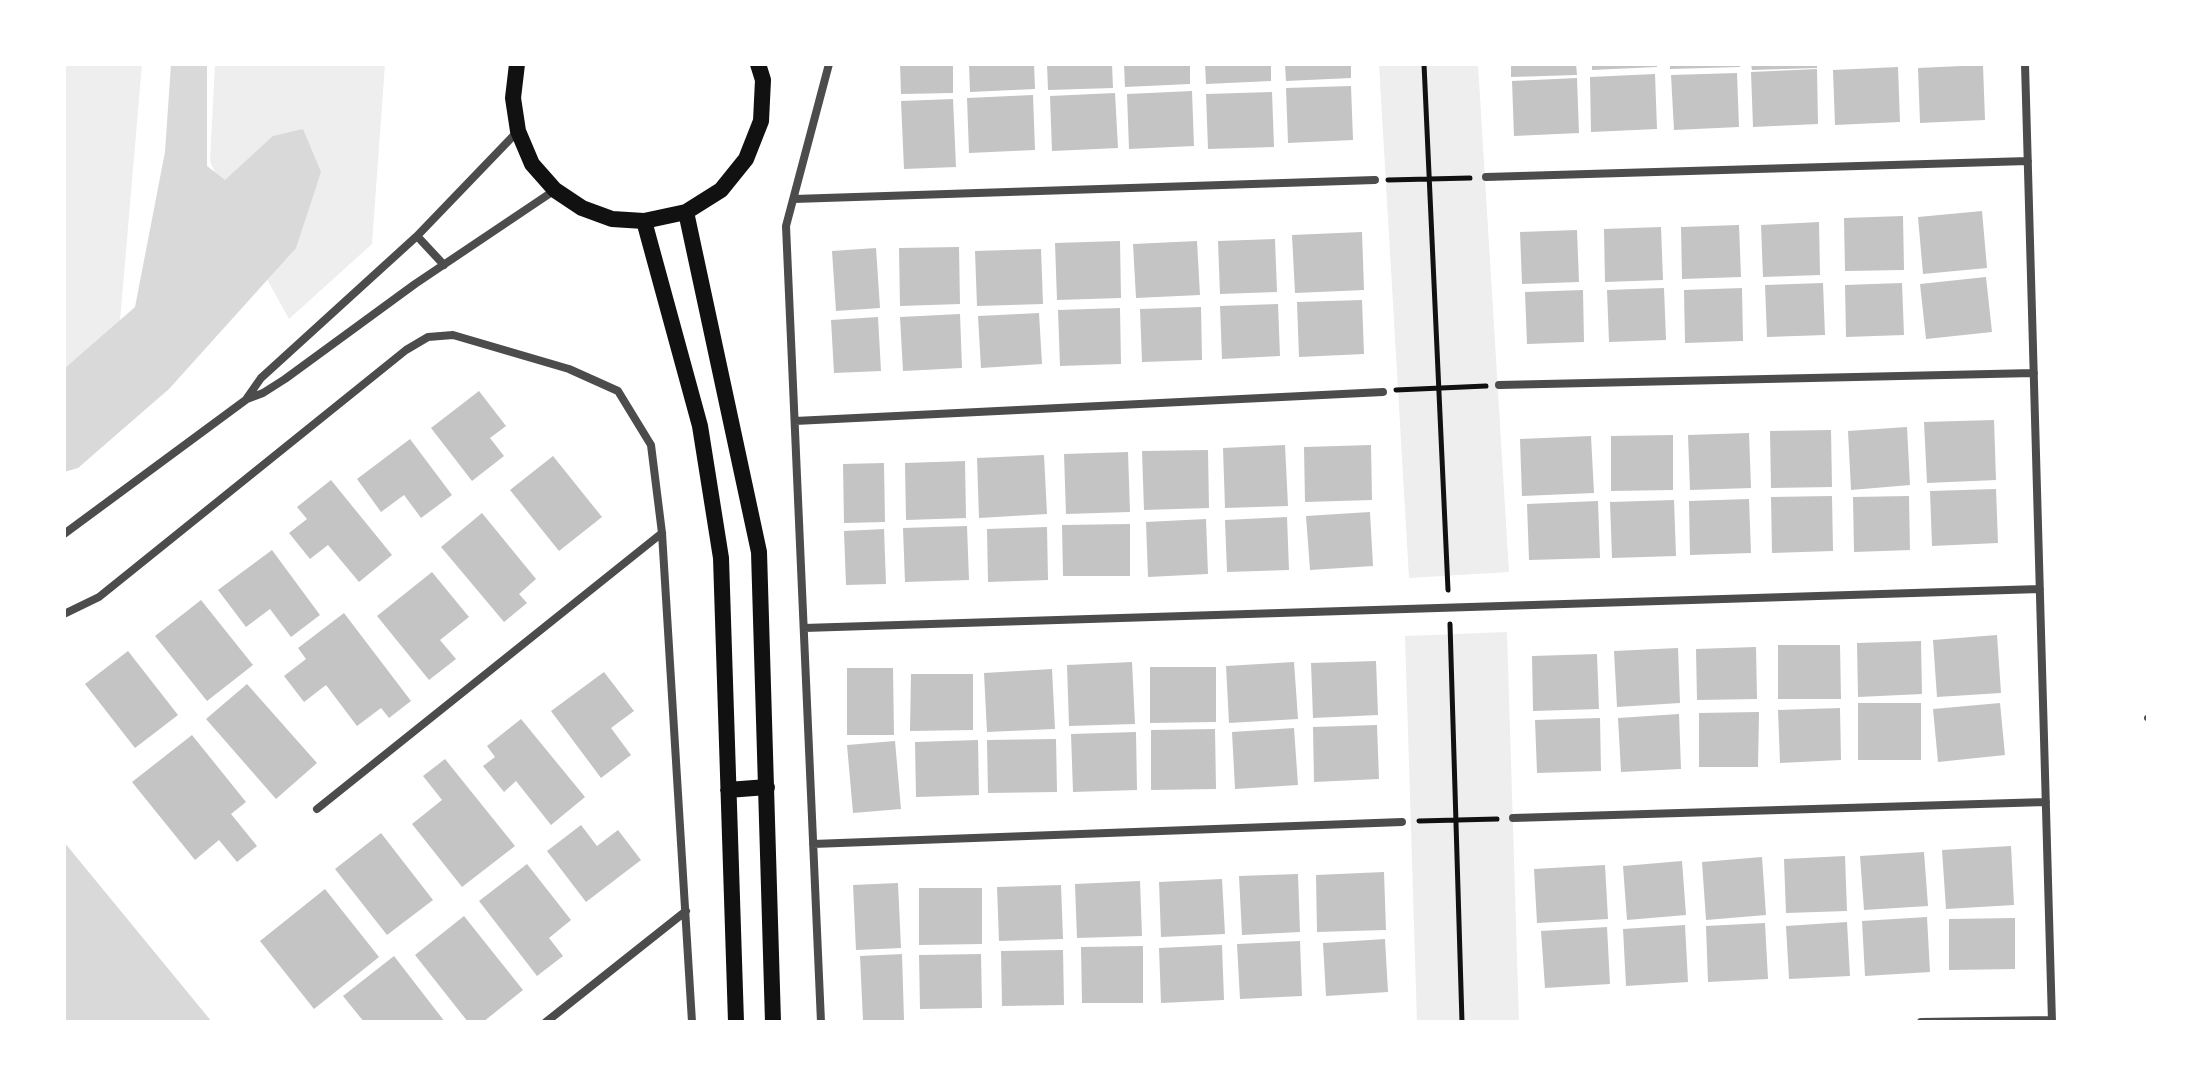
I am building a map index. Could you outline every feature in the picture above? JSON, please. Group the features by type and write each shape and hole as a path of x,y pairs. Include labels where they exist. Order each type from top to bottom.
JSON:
{"main road":[{"path":"517,64 513,98 518,131 532,164 555,190 582,208 612,219 644,221 686,212 721,190 746,159 761,121 763,80 758,64"},
{"path":"686,212 759,552 773,1022"},
{"path":"644,221 700,426 721,558 736,1022"},
{"path":"728,790 767,787"}],"street":[{"path":"821,1022 786,226 829,64"},
{"path":"1921,1022 2052,1021 2025,64"},
{"path":"247,399 277,362 417,236 518,131"},
{"path":"1486,177 2028,161"},
{"path":"794,199 1375,180"},
{"path":"64,534 247,399 285,379 415,284 555,190"},
{"path":"417,236 444,265"},
{"path":"64,614 99,597 406,350 428,337 453,335 569,369 618,391 651,445 662,533 692,1022"},
{"path":"1499,385 2034,373"},
{"path":"795,421 1383,392"},
{"path":"317,809 662,533"},
{"path":"804,628 2040,589"},
{"path":"1513,818 2046,802"},
{"path":"813,844 1402,822"},
{"path":"546,1022 686,911"}],"path":[{"path":"1424,64 1449,607 1462,1022"},
{"path":"1375,180 1486,177"},
{"path":"1383,392 1499,385"},
{"path":"1402,822 1513,818"}],"shaded area":[{"path":"64,64 142,64 117,356 64,367"},
{"path":"171,64 207,64 207,166 225,180 273,136 303,129 321,172 296,248 169,389 78,468 64,472 64,369 135,307 165,152"},
{"path":"215,64 385,64 372,244 289,319 236,223 210,161"},
{"path":"1379,64 1478,64 1509,572 1409,578"},
{"path":"1507,632 1519,1022 1417,1022 1405,636"},
{"path":"64,842 212,1022 64,1022"}],"building":[{"path":"900,64 953,64 953,93 901,94"},
{"path":"969,64 1034,64 1035,89 970,92"},
{"path":"1047,64 1112,64 1113,88 1048,90"},
{"path":"1124,64 1190,64 1190,84 1125,87"},
{"path":"1205,64 1271,64 1271,81 1206,84"},
{"path":"1285,64 1351,64 1351,78 1286,81"},
{"path":"1511,64 1576,64 1577,75 1511,77"},
{"path":"1592,64 1657,64 1657,67 1592,70"},
{"path":"1670,64 1740,64 1740,67 1670,69"},
{"path":"1751,64 1817,64 1817,68 1752,70"},
{"path":"1983,65 1985,120 1920,123 1918,68"},
{"path":"1898,67 1900,122 1835,125 1833,70"},
{"path":"1817,69 1818,124 1753,127 1751,72"},
{"path":"1737,73 1739,127 1674,130 1671,75"},
{"path":"1655,74 1657,129 1591,132 1590,77"},
{"path":"1577,78 1579,133 1514,136 1512,81"},
{"path":"1351,86 1353,140 1288,143 1286,88"},
{"path":"1192,91 1194,146 1129,149 1127,94"},
{"path":"1272,92 1274,147 1208,149 1206,94"},
{"path":"1115,93 1118,148 1052,151 1050,96"},
{"path":"1033,95 1035,150 969,153 967,98"},
{"path":"953,99 956,167 904,169 901,101"},
{"path":"1982,211 1987,268 1923,274 1918,217"},
{"path":"1903,216 1904,270 1845,271 1844,218"},
{"path":"1819,222 1820,275 1763,277 1761,225"},
{"path":"1739,225 1741,277 1682,279 1681,227"},
{"path":"1661,227 1663,280 1605,282 1604,229"},
{"path":"1577,230 1579,282 1522,284 1520,232"},
{"path":"1362,232 1364,290 1295,293 1292,235"},
{"path":"1275,239 1277,292 1220,294 1218,241"},
{"path":"1120,241 1121,298 1057,300 1055,243"},
{"path":"1197,241 1200,295 1136,298 1133,244"},
{"path":"959,247 960,304 900,306 899,248"},
{"path":"876,248 880,308 836,311 832,251"},
{"path":"1041,249 1043,304 977,306 975,251"},
{"path":"1986,277 1992,332 1926,339 1920,284"},
{"path":"1823,283 1825,335 1767,337 1765,285"},
{"path":"1902,283 1904,335 1846,337 1845,285"},
{"path":"1664,288 1666,340 1609,342 1607,290"},
{"path":"1742,288 1743,341 1685,343 1684,290"},
{"path":"1583,290 1584,342 1527,344 1525,292"},
{"path":"1362,300 1364,354 1299,357 1297,302"},
{"path":"1278,304 1280,356 1222,359 1220,306"},
{"path":"1201,307 1202,360 1142,362 1140,309"},
{"path":"1120,308 1121,364 1060,366 1058,310"},
{"path":"1039,313 1042,364 981,368 978,316"},
{"path":"960,314 962,368 903,371 900,317"},
{"path":"878,317 881,371 834,373 831,320"},
{"path":"479,391 506,426 490,438 504,456 472,481 431,428"},
{"path":"1994,420 1996,480 1927,483 1924,422"},
{"path":"1907,427 1910,485 1851,490 1848,431"},
{"path":"1831,430 1832,487 1771,488 1770,431"},
{"path":"1749,433 1751,488 1690,490 1688,435"},
{"path":"1673,435 1673,490 1611,491 1611,436"},
{"path":"1591,436 1594,493 1522,496 1520,439"},
{"path":"410,439 452,495 421,518 404,495 381,512 357,479"},
{"path":"1285,445 1288,506 1225,508 1223,448"},
{"path":"1371,445 1372,500 1305,502 1304,447"},
{"path":"1208,450 1209,508 1144,510 1142,451"},
{"path":"1128,452 1130,512 1066,514 1064,454"},
{"path":"1044,455 1047,514 979,518 977,458"},
{"path":"553,456 602,517 559,551 510,490"},
{"path":"965,461 966,518 906,520 905,463"},
{"path":"884,463 885,522 844,523 843,464"},
{"path":"331,480 392,555 359,582 328,545 310,559 289,533 307,519 297,507"},
{"path":"1996,489 1998,543 1932,546 1930,491"},
{"path":"1832,496 1833,551 1772,553 1771,497"},
{"path":"1909,496 1910,550 1854,552 1853,497"},
{"path":"1749,499 1751,553 1690,555 1689,501"},
{"path":"1674,500 1676,556 1612,558 1610,502"},
{"path":"1598,501 1600,558 1529,560 1527,504"},
{"path":"1370,512 1373,566 1310,570 1306,516"},
{"path":"482,513 536,579 519,594 527,603 504,622 441,547"},
{"path":"1287,517 1289,570 1227,572 1225,520"},
{"path":"1206,519 1208,574 1148,577 1146,522"},
{"path":"1130,524 1130,576 1063,576 1062,525"},
{"path":"967,526 969,580 905,582 903,528"},
{"path":"1047,527 1048,580 988,582 987,529"},
{"path":"884,529 886,584 846,585 844,531"},
{"path":"272,550 320,615 291,637 270,609 246,627 218,590"},
{"path":"432,572 469,617 440,640 456,659 429,680 377,616"},
{"path":"201,600 253,665 207,701 155,636"},
{"path":"344,613 411,701 389,718 381,708 357,726 326,685 304,702 284,676 306,659 298,648"},
{"path":"1997,635 2001,693 1937,697 1933,640"},
{"path":"1921,641 1922,694 1858,697 1857,643"},
{"path":"1778,645 1840,645 1841,699 1778,699"},
{"path":"1756,647 1757,699 1697,700 1696,649"},
{"path":"1678,648 1680,703 1617,707 1614,651"},
{"path":"128,651 178,715 135,748 85,684"},
{"path":"1597,654 1599,709 1533,711 1532,656"},
{"path":"1376,661 1378,715 1313,718 1311,663"},
{"path":"1132,662 1135,724 1069,726 1067,665"},
{"path":"1294,662 1298,719 1229,723 1226,666"},
{"path":"1150,667 1216,667 1216,722 1150,723"},
{"path":"847,668 893,668 894,735 847,735"},
{"path":"1052,669 1055,729 987,732 984,673"},
{"path":"604,672 634,711 611,728 631,755 601,778 551,711"},
{"path":"911,674 973,674 973,730 910,731"},
{"path":"247,684 317,763 276,799 206,719"},
{"path":"1858,703 1921,703 1921,760 1858,760"},
{"path":"2000,703 2005,755 1938,762 1933,709"},
{"path":"1840,708 1841,760 1780,763 1778,710"},
{"path":"1759,712 1758,767 1699,767 1699,713"},
{"path":"1679,714 1681,769 1621,772 1618,718"},
{"path":"1600,718 1601,771 1537,773 1535,720"},
{"path":"521,719 585,797 551,825 516,781 504,792 483,766 495,757 487,746"},
{"path":"1377,725 1379,779 1314,782 1313,727"},
{"path":"1294,728 1298,785 1235,789 1232,732"},
{"path":"1215,729 1216,789 1151,790 1151,730"},
{"path":"1136,732 1137,790 1073,792 1071,734"},
{"path":"192,735 246,802 231,814 257,846 237,862 219,840 195,860 132,782"},
{"path":"1056,739 1057,792 988,793 987,740"},
{"path":"978,740 979,795 916,797 915,742"},
{"path":"895,741 901,809 853,813 847,745"},
{"path":"445,759 515,846 462,887 412,824 442,800 423,776"},
{"path":"581,825 597,846 618,830 641,860 586,902 547,851"},
{"path":"381,833 433,900 387,935 335,869"},
{"path":"2011,846 2014,905 1946,909 1942,850"},
{"path":"1924,852 1928,906 1864,910 1860,856"},
{"path":"1845,856 1847,911 1786,913 1784,859"},
{"path":"1762,857 1766,915 1706,920 1702,862"},
{"path":"1682,861 1686,915 1627,920 1623,866"},
{"path":"527,864 571,920 549,938 563,956 537,976 479,901"},
{"path":"1605,865 1608,919 1537,923 1534,869"},
{"path":"1384,872 1386,930 1317,932 1316,875"},
{"path":"1298,874 1300,932 1242,935 1239,876"},
{"path":"1222,879 1225,934 1161,937 1159,882"},
{"path":"1140,881 1142,936 1077,938 1075,884"},
{"path":"898,883 901,948 856,950 853,885"},
{"path":"1061,885 1063,939 999,941 997,887"},
{"path":"919,888 982,888 982,944 919,945"},
{"path":"325,889 379,957 314,1009 260,941"},
{"path":"464,916 523,990 483,1022 468,1022 415,955"},
{"path":"1927,917 1930,972 1865,976 1862,921"},
{"path":"2015,918 2015,969 1949,970 1949,919"},
{"path":"1847,922 1850,976 1789,979 1786,926"},
{"path":"1765,923 1768,979 1708,982 1706,926"},
{"path":"1685,925 1688,982 1626,986 1623,929"},
{"path":"1607,927 1610,984 1545,988 1541,931"},
{"path":"1385,939 1388,992 1326,996 1323,943"},
{"path":"1300,941 1302,996 1240,999 1237,944"},
{"path":"1222,945 1224,1000 1161,1003 1159,948"},
{"path":"1143,946 1143,1003 1082,1003 1081,947"},
{"path":"1063,950 1064,1005 1002,1006 1001,951"},
{"path":"902,954 904,1020 863,1021 860,956"},
{"path":"981,954 982,1008 920,1009 919,955"},
{"path":"394,956 445,1022 364,1022 343,996"}]}
